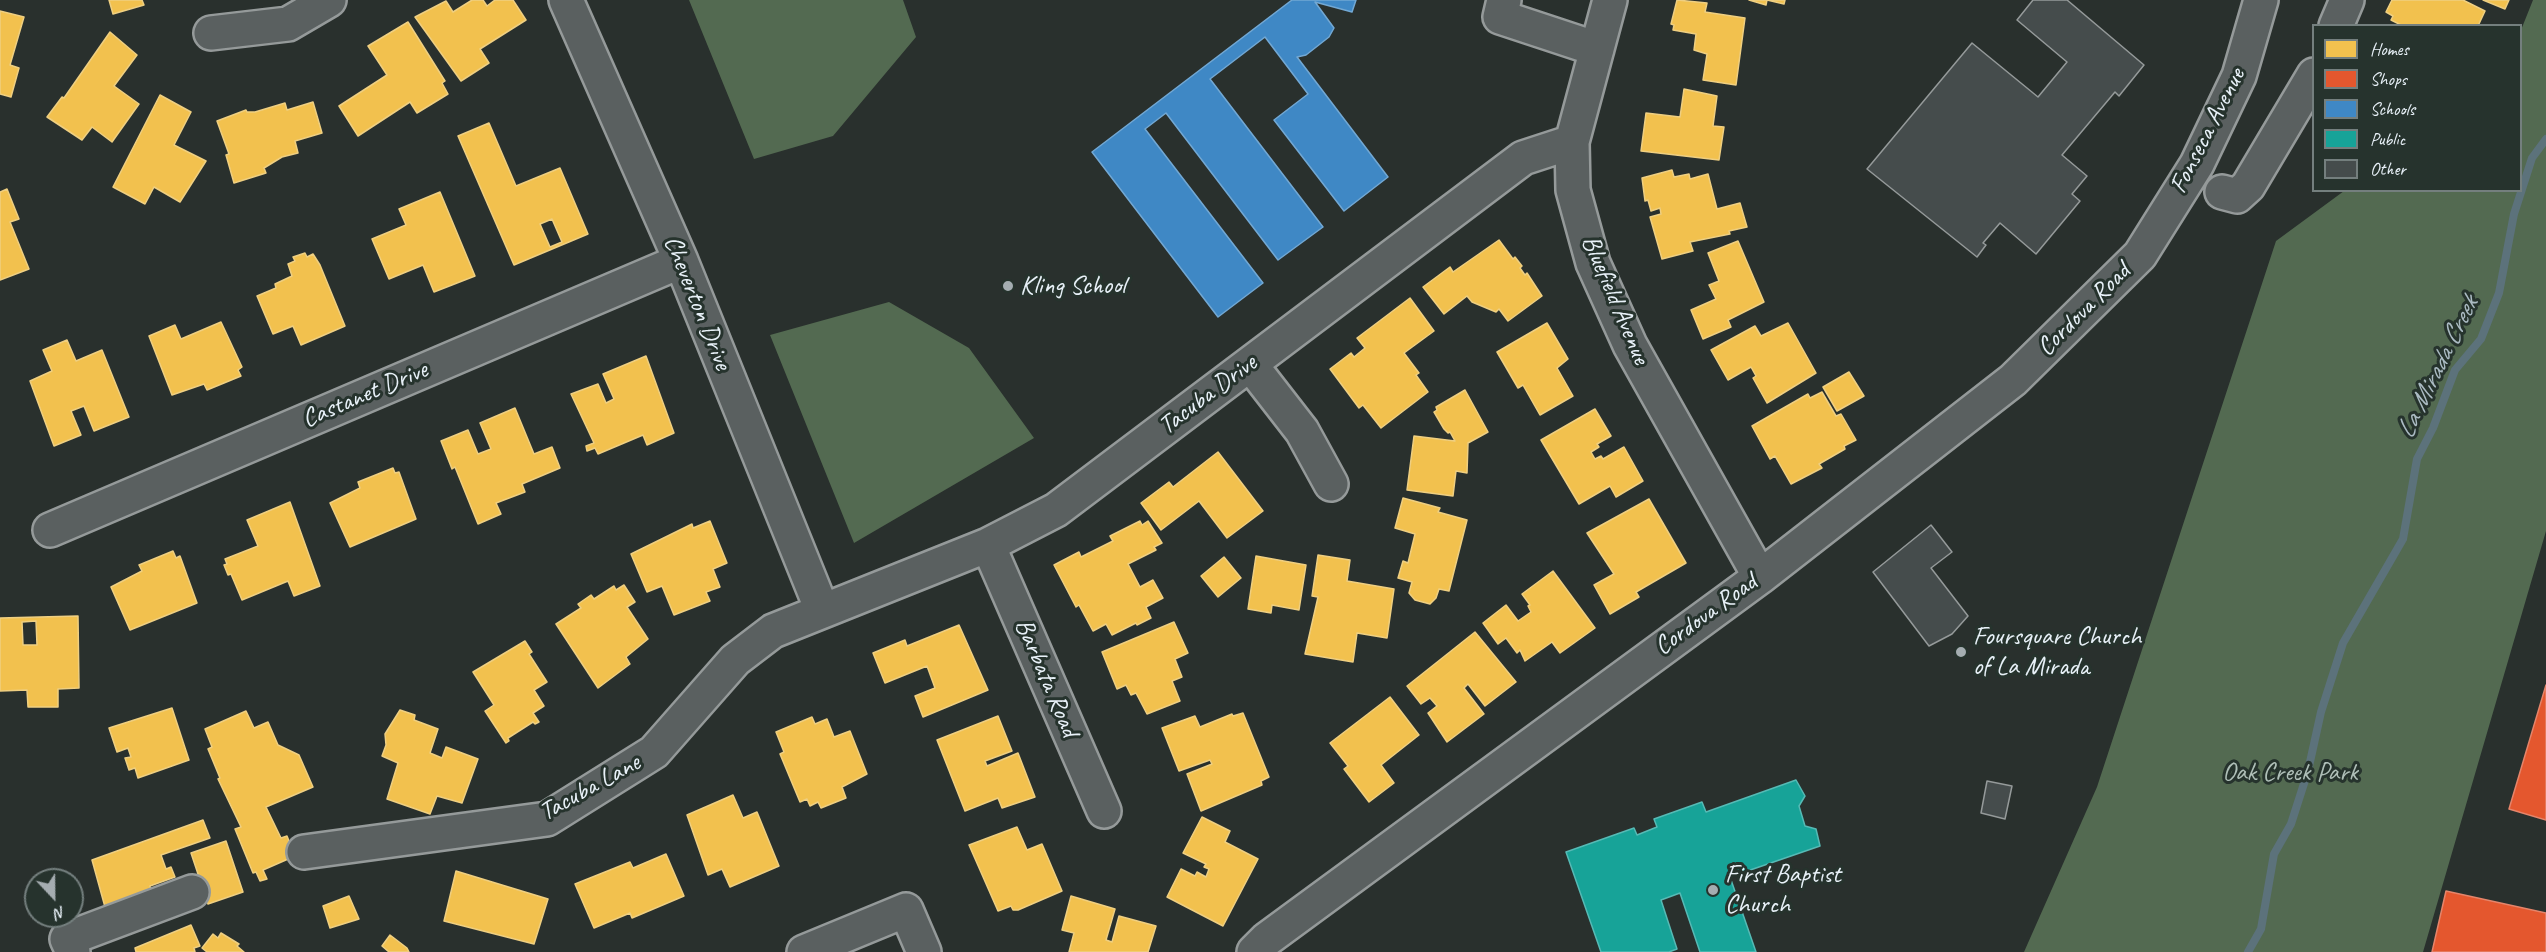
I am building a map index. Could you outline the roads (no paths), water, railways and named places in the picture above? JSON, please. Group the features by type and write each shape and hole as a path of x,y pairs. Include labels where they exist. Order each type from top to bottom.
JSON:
{"street":[{"path":"211,33 288,24 329,0"},
{"name":"Cheverton Drive","path":"566,0 681,261 822,610"},
{"path":"1504,0 1500,17 1597,49"},
{"name":"Bluefield Avenue","path":"1610,0 1572,142 1573,190 1593,262 1630,345 1760,577"},
{"name":"Fonseca Avenue","path":"2140,255 2197,164 2239,76 2261,0"},
{"path":"2337,24 2348,0"},
{"path":"2223,192 2237,196 2248,186 2312,77"},
{"name":"Tacuba Drive","path":"822,610 988,545 1056,510 1523,158 1572,142"},
{"name":"Cordova Road","path":"1254,952 1267,939 1511,758 1760,577 2013,380 2140,255"},
{"name":"Castanet Drive","path":"50,530 681,261"},
{"path":"1250,363 1302,431 1331,484"},
{"name":"Barbata Road","path":"988,545 1104,811"},
{"name":"Tacuba Lane","path":"304,852 547,819 654,752 735,660 773,632 822,610"},
{"path":"73,952 67,939 192,892"},
{"path":"804,952 906,910 924,952"}],"waterway":[{"name":"La Mirada Creek","path":"2522,189 2532,158 2546,139"},
{"name":"La Mirada Creek","path":"2248,952 2261,929 2274,854 2291,824 2308,771 2321,712 2343,643 2403,539 2417,459 2433,428 2455,370 2481,339 2499,293 2514,214 2521,192"}],"place":[{"name":"Kling School","path":"1008,286"},
{"name":"Foursquare Church of La Mirada","path":"1961,652"},
{"name":"First Baptist Church","path":"1713,890"}],"park label":[{"name":"Oak Creek Park","path":"2290,773"}]}
